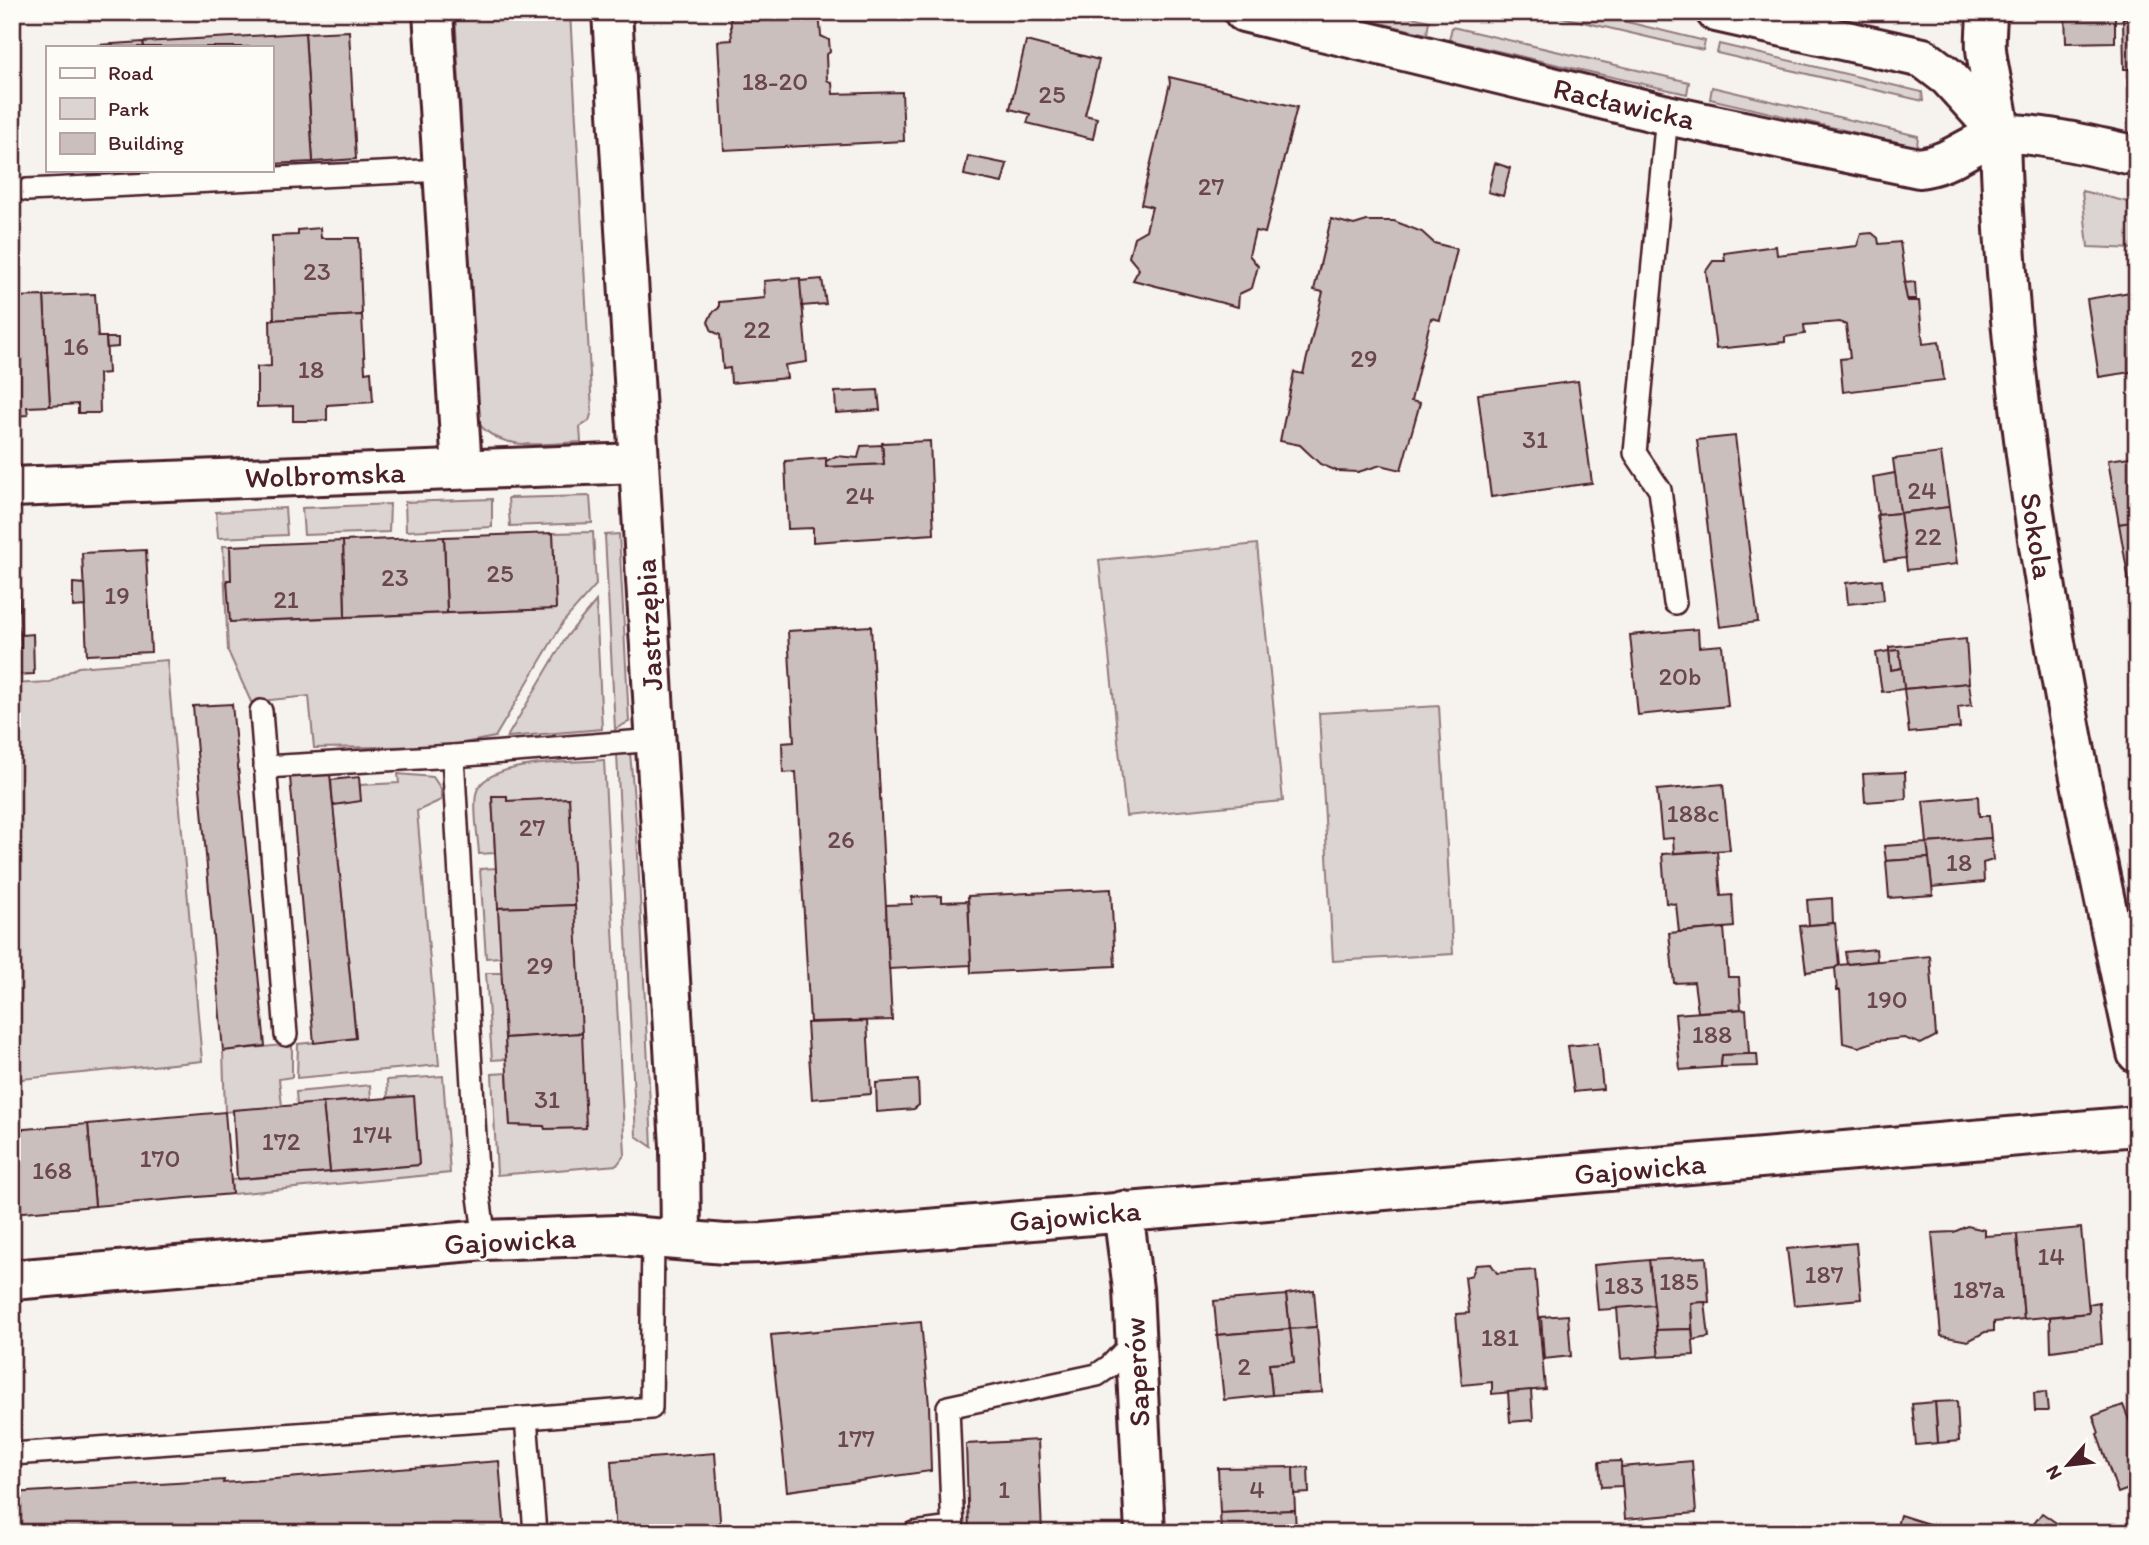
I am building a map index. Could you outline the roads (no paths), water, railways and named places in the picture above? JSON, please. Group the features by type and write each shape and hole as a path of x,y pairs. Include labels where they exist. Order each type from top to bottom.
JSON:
{"street":[{"path":"433,12 462,469"},
{"name":"Jastrzębia","path":"612,12 681,1184 667,1238"},
{"name":"Racławicka","path":"1244,12 1667,116 1919,168 1942,163 2000,134"},
{"path":"1716,12 1923,58 1948,77 2000,134 2067,141 2137,156"},
{"name":"Sokola","path":"1987,12 1986,49 2000,134 2003,238 2027,472 2059,675 2137,1053"},
{"name":"Wolbromska","path":"12,487 638,463"},
{"name":"Gajowicka","path":"12,1280 485,1240 617,1235 744,1244 2137,1126"},
{"name":"Saperów","path":"1123,1211 1133,1289 1145,1533"}],"lane":[{"path":"1667,116 1634,453 1660,490 1675,603"},
{"path":"27,190 443,170"},
{"path":"261,710 286,1034"},
{"path":"265,767 453,757 656,740"},
{"path":"453,757 478,1189 485,1240"},
{"path":"12,1454 651,1408 667,1238"},
{"path":"914,1533 953,1531 948,1408 1097,1375 1110,1366 1135,1340"},
{"path":"526,1418 535,1533"}]}
